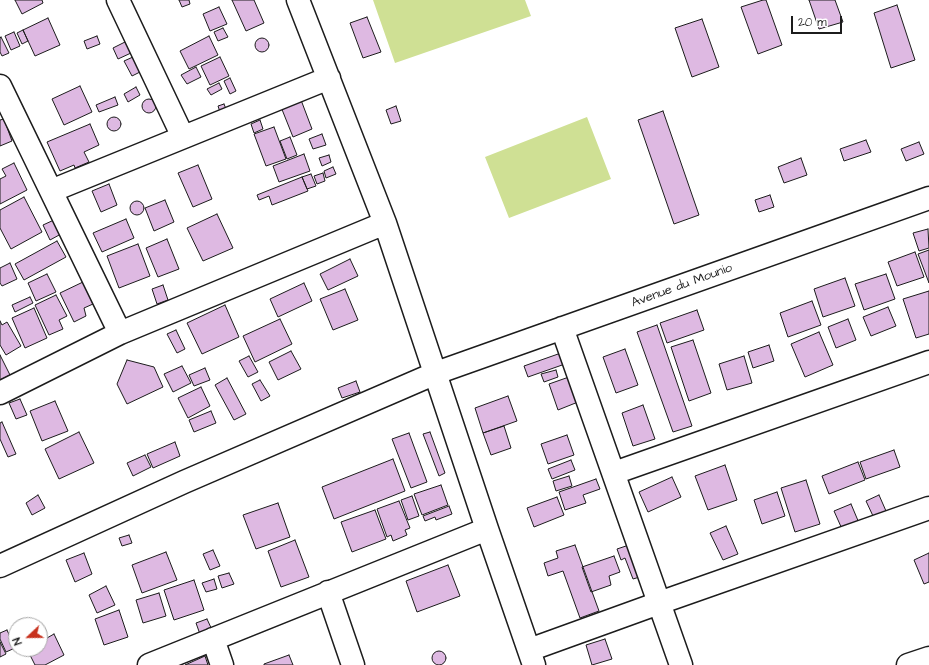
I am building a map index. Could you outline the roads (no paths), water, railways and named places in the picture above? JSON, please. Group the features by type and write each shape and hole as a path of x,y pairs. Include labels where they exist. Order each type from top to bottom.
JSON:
{"street":[{"path":"118,0 183,137"},
{"path":"298,0 385,223 487,529 532,658 660,603 929,508"},
{"path":"51,191 329,78"},
{"path":"0,86 120,333"},
{"name":"Avenue du Mounio","path":"0,566 184,482 436,373 929,198"},
{"path":"0,393 120,333 385,223"},
{"path":"562,328 681,665"},
{"path":"614,473 929,362"},
{"path":"149,665 487,529"},
{"path":"328,592 353,665"},
{"path":"213,639 222,665"},
{"path":"908,665 929,658"}]}
